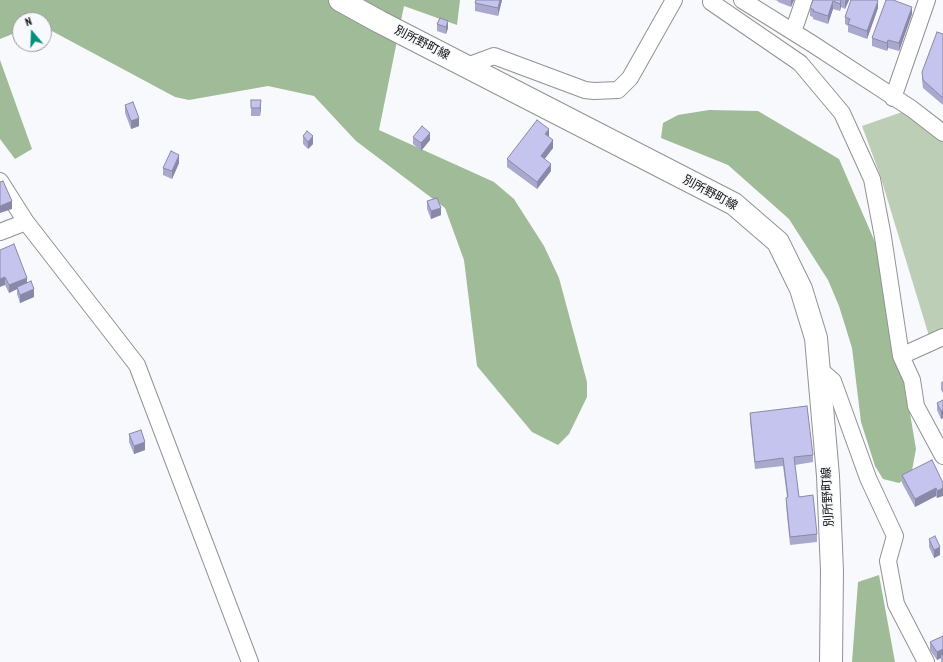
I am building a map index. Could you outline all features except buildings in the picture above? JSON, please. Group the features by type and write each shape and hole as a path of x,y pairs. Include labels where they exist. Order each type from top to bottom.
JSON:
{"main road":[{"name":"別所野町線","path":"340,0 734,204 778,242 801,289 816,338 828,476 832,571 831,662"}],"street":[{"path":"467,66 494,56 585,90 618,90 630,78 674,0"},
{"path":"712,0 712,2 800,63 842,114 872,179 883,237 901,356 912,380 916,406 943,456"},
{"path":"742,0 912,109 943,133"},
{"path":"793,32 804,0"},
{"path":"893,98 927,0"},
{"path":"0,181 26,222 137,365 250,662"},
{"path":"0,232 26,222"},
{"path":"901,356 943,337"},
{"path":"818,368 833,381 868,478 895,536 888,561 896,604 926,662"}],"green space":[{"path":"0,0 460,0 457,25 404,6 379,130 494,182 514,199 544,246 559,278 587,382 587,397 569,434 558,445 532,432 477,366 464,260 445,208 356,141 314,96 268,86 189,100 175,97 52,31 52,12 12,12 12,34 0,39"},
{"path":"0,60 32,149 15,159 0,139"},
{"path":"709,110 758,111 839,159 885,265 916,449 911,476 899,483 883,479 875,466 861,422 852,348 839,306 828,280 789,219 728,165 661,138 663,123 678,115"},
{"path":"905,111 943,140 943,329 929,336 880,175 862,126"},
{"path":"879,575 895,662 852,662 858,582"}]}
